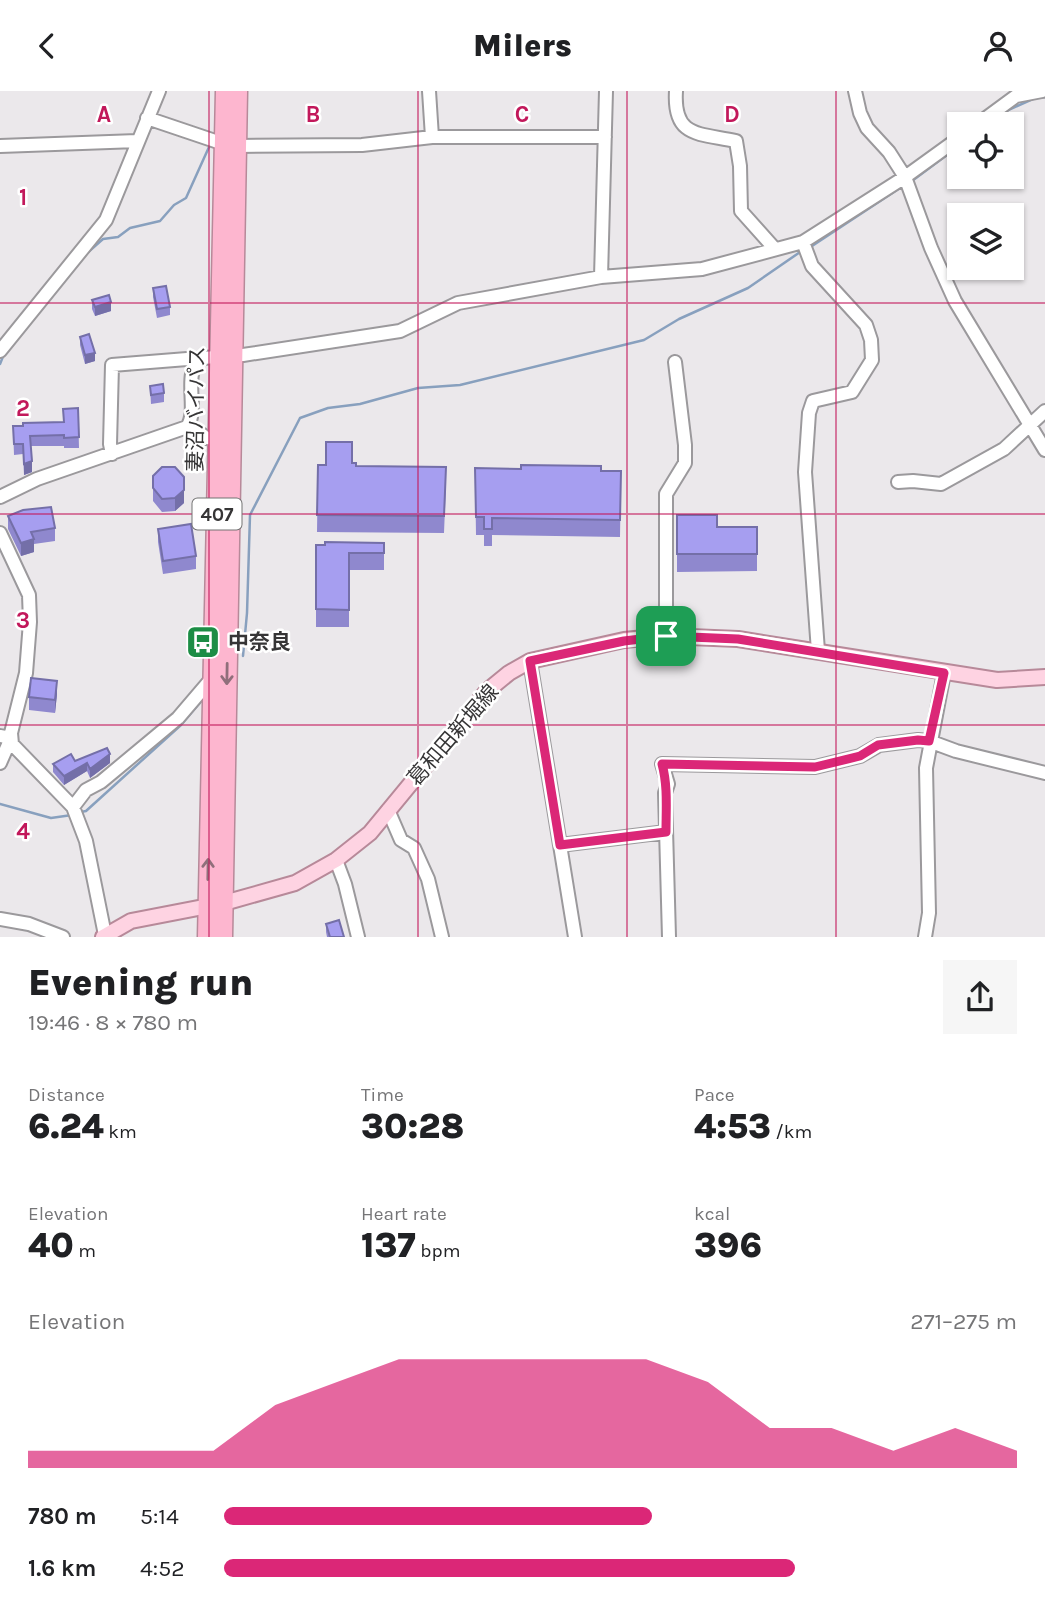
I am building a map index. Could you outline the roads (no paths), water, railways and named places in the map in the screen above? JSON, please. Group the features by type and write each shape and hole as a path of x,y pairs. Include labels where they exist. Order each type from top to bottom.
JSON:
{"highway":[{"name":"妻沼バイパス","path":"225,91 231,145"},
{"name":"妻沼バイパス","path":"207,937 216,904 231,145 238,91"},
{"name":"妻沼バイパス","path":"223,937 216,904 213,677 218,439 226,356"}],"main road":[{"name":"葛和田新堀線","path":"104,936 131,921 216,904 295,883 336,860 370,833 487,691 509,673 530,661 624,641 666,636 738,639 997,680 1045,677"}],"street":[{"path":"0,351 106,220 159,91"},
{"path":"429,91 432,137"},
{"path":"601,277 606,91"},
{"path":"676,91 675,109 679,121 691,132 736,141 740,166 741,211 775,249"},
{"path":"855,91 867,128 889,152 905,177 930,248 947,284 1045,450"},
{"path":"994,112 1016,96 1042,91"},
{"path":"147,118 231,145 362,145 432,137 605,137"},
{"path":"0,146 137,141"},
{"path":"0,497 37,479 183,429 191,418 191,388 196,363 203,358 400,331 458,303 601,277 702,269 803,242 905,177 947,147"},
{"path":"803,242 812,265 866,325 872,360 852,392 813,401 808,413 805,473 818,651"},
{"path":"112,454 112,365 187,359 196,363"},
{"path":"666,636 666,494 685,463 675,362"},
{"path":"898,482 941,484 1004,449 1045,411"},
{"path":"189,424 206,437 218,439"},
{"path":"0,533 29,596 30,622 26,673 5,737 0,763"},
{"path":"530,661 575,937"},
{"path":"929,936 925,788 929,741 944,673"},
{"path":"75,812 86,790 101,782 178,718 213,677"},
{"path":"5,737 75,812 89,853 104,936"},
{"path":"669,937 665,793 668,784 662,764 815,767 860,756 878,745 918,740 1045,773"},
{"path":"388,810 401,840 414,848 428,879 442,937"},
{"path":"560,845 666,832"},
{"path":"336,860 358,937"},
{"path":"0,919 29,924 63,937"}],"waterway":[{"path":"1004,112 1035,98 1045,97"},
{"path":"86,254 103,239 118,237 130,228 160,221 174,205 186,198 209,147"},
{"path":"912,181 947,155"},
{"path":"809,248 903,186"},
{"path":"243,656 250,515 300,418 328,408 360,404 418,388 460,385 644,340 679,319 748,288 803,250"},
{"path":"0,364 4,354"},
{"path":"81,812 86,811 181,725 204,698"},
{"path":"0,804 51,818 72,815"}],"place":[{"name":"中奈良","path":"203,642"}]}
